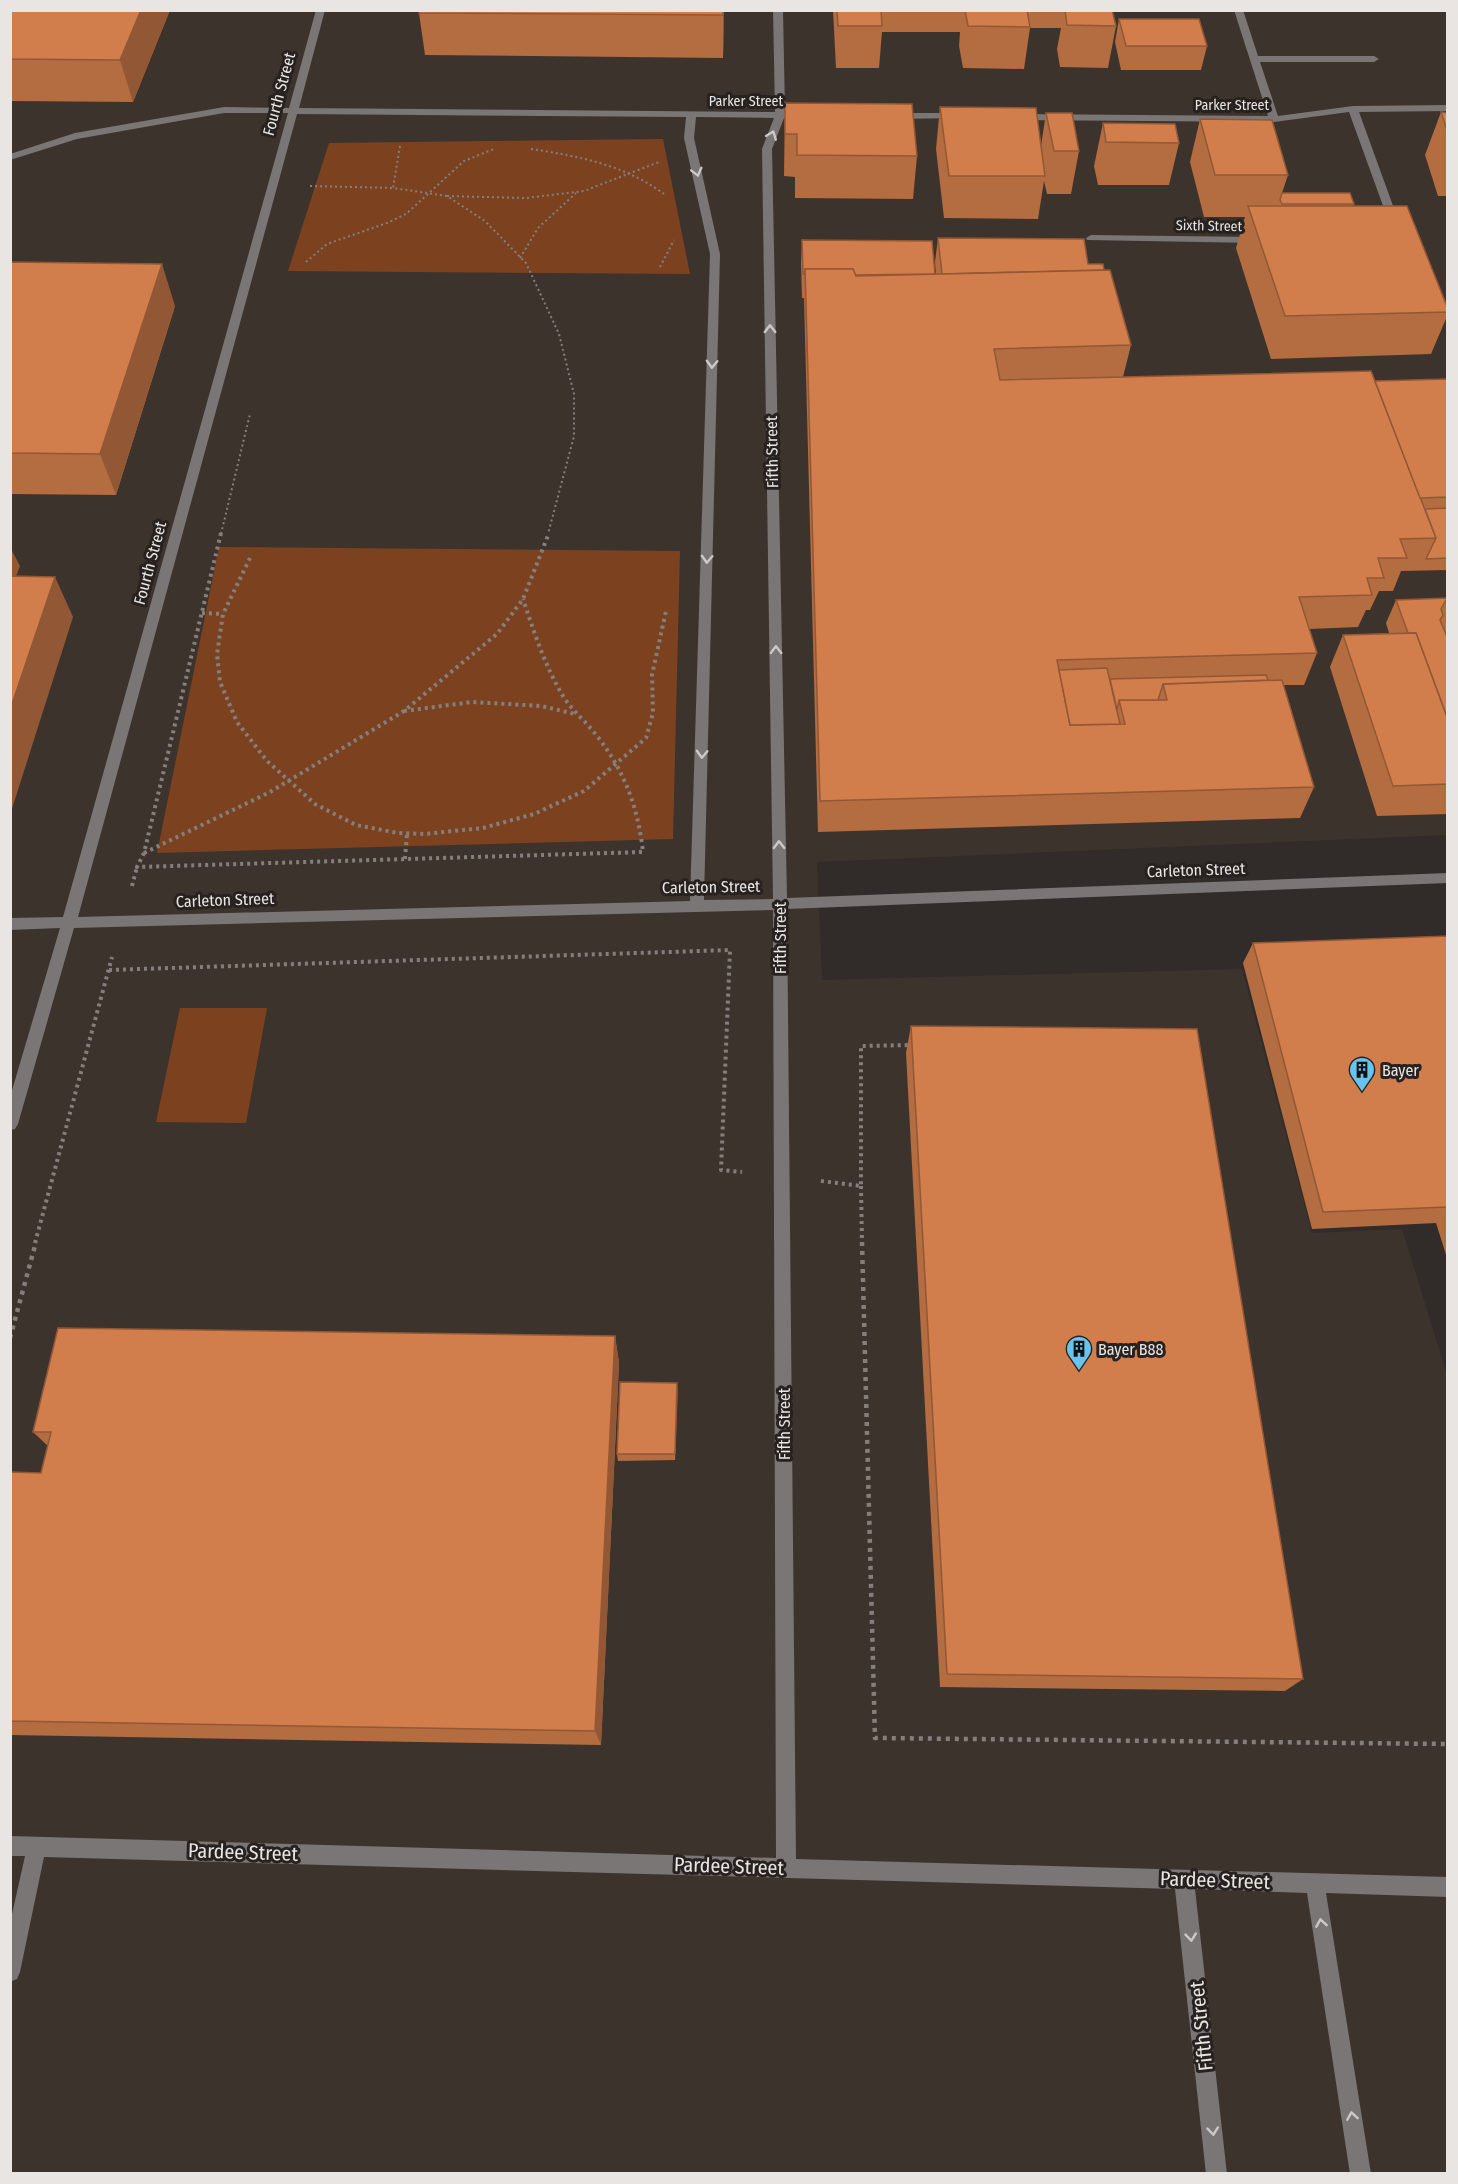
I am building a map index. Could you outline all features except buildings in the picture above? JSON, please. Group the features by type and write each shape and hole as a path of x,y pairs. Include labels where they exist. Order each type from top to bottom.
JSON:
{"street":[{"name":"Fourth Street","path":"10,1124 69,922 321,10"},
{"name":"Fifth Street","path":"778,10 780,115 767,148 780,904 786,1867"},
{"path":"1238,10 1274,119"},
{"path":"1254,59 1374,59"},
{"name":"Parker Street","path":"1003,117 1274,119 1353,109 1448,108"},
{"path":"1353,109 1397,230"},
{"name":"Parker Street","path":"10,157 75,136 224,110 803,115"},
{"path":"691,114 689,138 715,254 697,906"},
{"path":"886,116 968,116"},
{"name":"Sixth Street","path":"1091,238 1270,240"},
{"name":"Carleton Street","path":"10,924 780,904 1448,878"},
{"name":"Pardee Street","path":"10,1846 1448,1887"},
{"path":"10,1972 36,1847"},
{"name":"Fifth Street","path":"1184,1879 1217,2174"},
{"path":"1315,1882 1361,2174"}],"path":[{"path":"393,188 405,112"},
{"path":"306,262 325,245 406,214 455,166 475,153 500,147"},
{"path":"521,149 555,153 629,174 646,181 663,193 668,200"},
{"path":"306,186 393,188 447,196 526,198 577,192 660,162"},
{"path":"520,258 538,228 577,192"},
{"path":"144,853 289,781 404,711 497,634 523,600 552,524 574,436 574,394 559,334 526,263 485,221 447,196"},
{"path":"660,267 674,242 675,233"},
{"path":"252,405 144,853 137,867 643,852 637,806 617,762 591,728 575,714 552,675 523,600"},
{"path":"250,558 223,614 217,654 220,682 237,722 251,743 315,804 356,825 407,834 483,828 534,814 584,791 646,738 653,713 652,675 666,610"},
{"path":"202,613 223,614"},
{"path":"404,711 472,702 541,706 575,714"},
{"path":"405,859 407,834"},
{"path":"10,1338 109,970 730,950 721,1170 861,1186"},
{"path":"914,1045 861,1046 861,1186 875,1738 1448,1744"}],"shaded area":[{"path":"11,11 1447,11 1447,620 1386,623 1447,799 1447,835 817,862 822,980 1242,969 1312,1233 1402,1229 1448,1378 1447,2173 11,2174"},
{"path":"663,139 690,274 288,271 329,143"},
{"path":"219,547 680,551 673,839 157,853"},
{"path":"180,1008 267,1008 246,1123 156,1122"}],"place":[{"name":"Bayer","path":"1362,1093"},
{"name":"Bayer B88","path":"1079,1372"}]}
